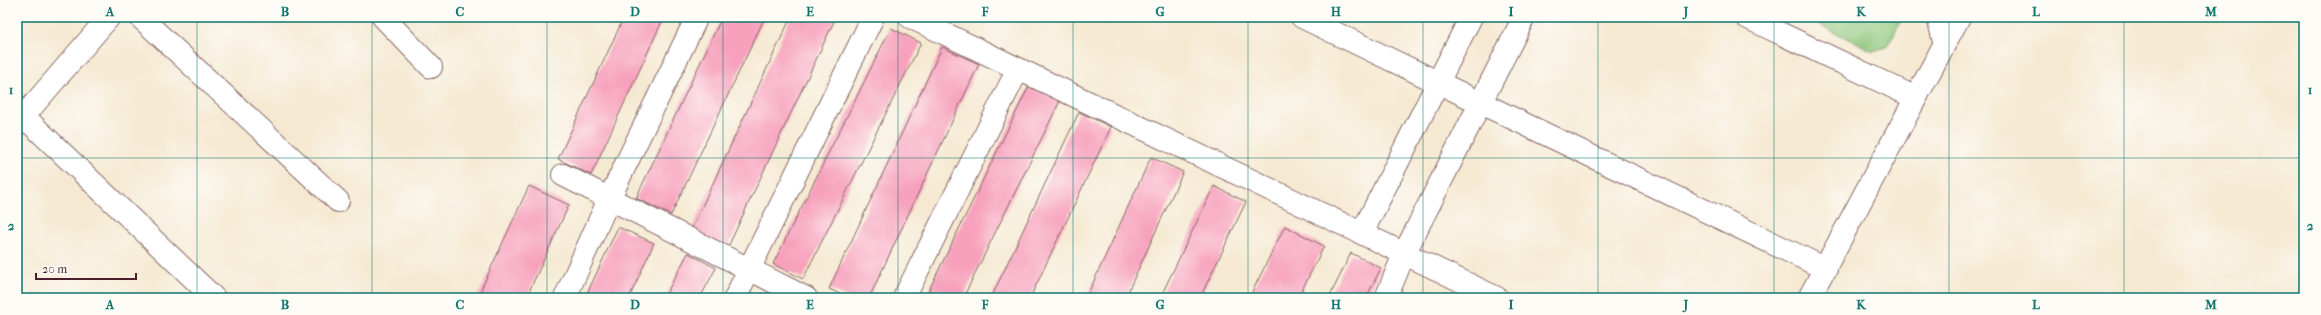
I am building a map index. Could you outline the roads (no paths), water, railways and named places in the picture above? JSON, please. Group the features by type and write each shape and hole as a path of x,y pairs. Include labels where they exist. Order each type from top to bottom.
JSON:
{"street":[{"path":"110,17 19,117 214,298"},
{"path":"140,17 338,201"},
{"path":"382,17 431,67"},
{"path":"565,298 609,199 696,17"},
{"path":"735,298 873,17"},
{"path":"910,17 1497,298"},
{"path":"1302,17 1826,269"},
{"path":"1362,234 1471,17"},
{"path":"1386,298 1404,254 1524,17"},
{"path":"1746,17 1916,98"},
{"path":"1809,298 1826,269 1959,17"},
{"path":"904,298 1018,69"},
{"path":"563,176 806,298"}],"lane":[{"path":"1937,17 1944,46"}]}
